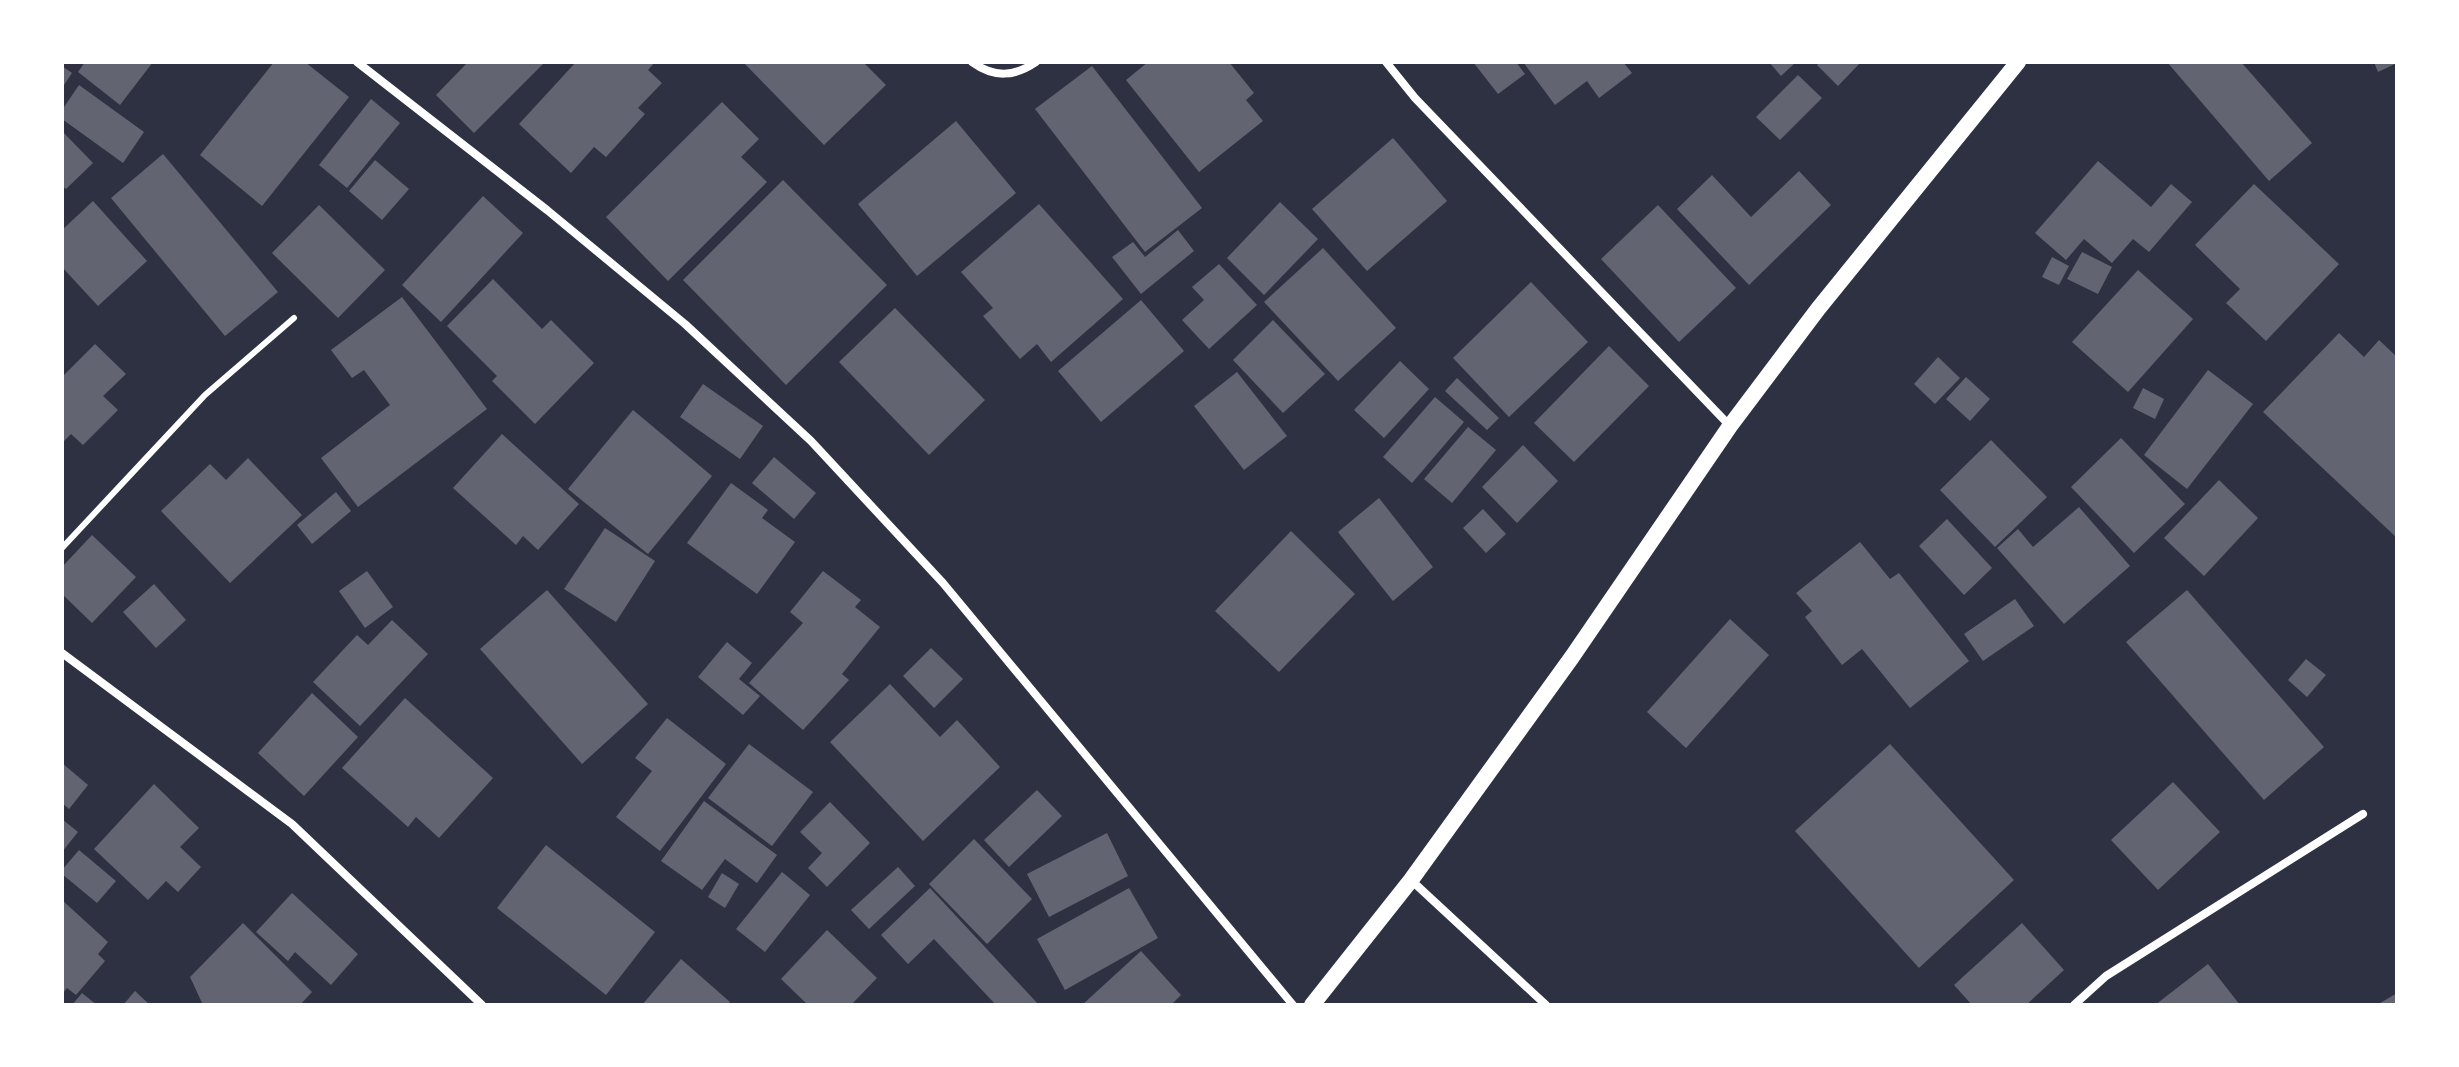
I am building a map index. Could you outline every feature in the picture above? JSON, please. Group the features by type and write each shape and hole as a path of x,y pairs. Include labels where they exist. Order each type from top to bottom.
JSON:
{"main road":[{"path":"1312,1005 1411,880 1572,657 1730,426 1818,309 2018,62"}],"street":[{"path":"357,62 547,210 685,324 811,441 943,583 1293,1005"},
{"path":"972,62 985,72 1006,75 1026,69 1036,62"},
{"path":"1386,62 1415,98 1730,426"},
{"path":"62,653 292,824 482,1005"},
{"path":"2074,1005 2106,976 2363,814"},
{"path":"1411,880 1546,1005"}],"lane":[{"path":"62,548 205,395 294,318"}],"building":[{"path":"85,62 153,62 120,105 78,72"},
{"path":"274,62 305,62 349,97 262,206 200,155"},
{"path":"468,62 545,62 474,133 436,95"},
{"path":"576,62 655,62 648,70 662,83 638,108 645,114 606,157 594,147 571,173 519,124"},
{"path":"743,62 863,62 886,85 824,145"},
{"path":"1148,62 1229,62 1254,93 1246,100 1263,121 1199,172 1126,80"},
{"path":"1473,62 1516,62 1525,74 1498,94"},
{"path":"1523,62 1623,62 1632,73 1599,98 1587,81 1555,105"},
{"path":"1769,62 1796,62 1781,76"},
{"path":"1820,62 1861,62 1838,86 1817,65"},
{"path":"2167,62 2241,62 2312,143 2269,181"},
{"path":"2374,62 2397,62 2397,63 2378,72"},
{"path":"62,66 72,73 62,88"},
{"path":"1092,66 1202,208 1145,252 1035,109"},
{"path":"1798,75 1822,98 1780,140 1756,117"},
{"path":"79,85 144,132 123,163 62,119 62,110"},
{"path":"371,99 400,123 347,188 319,165"},
{"path":"722,102 759,139 741,157 767,182 668,281 606,217"},
{"path":"956,121 1016,193 917,276 858,204"},
{"path":"62,131 93,163 66,189 62,186"},
{"path":"1393,138 1447,201 1367,271 1312,209"},
{"path":"163,154 278,292 225,336 111,198"},
{"path":"375,160 409,189 382,220 349,191"},
{"path":"2098,161 2151,207 2171,184 2192,202 2149,252 2133,239 2112,263 2084,239 2066,260 2035,233"},
{"path":"1799,171 1831,205 1749,285 1677,209 1712,175 1751,217"},
{"path":"783,180 887,285 786,385 683,280"},
{"path":"2254,184 2339,264 2266,341 2226,303 2240,289 2195,245"},
{"path":"483,196 523,233 441,322 402,285"},
{"path":"93,201 147,261 98,306 62,267 62,230"},
{"path":"1280,202 1318,239 1264,295 1227,258"},
{"path":"1039,204 1123,299 1051,362 1037,344 1020,359 983,316 993,308 961,272"},
{"path":"319,205 385,270 338,318 272,253"},
{"path":"1658,205 1736,288 1679,342 1601,259"},
{"path":"1178,230 1194,251 1141,294 1112,257 1133,242 1145,257"},
{"path":"1323,248 1396,328 1338,381 1264,302"},
{"path":"2082,252 2112,267 2098,294 2067,279"},
{"path":"2052,257 2069,266 2059,285 2042,277"},
{"path":"1219,264 1257,305 1209,349 1182,320 1204,300 1192,287"},
{"path":"2138,270 2193,319 2128,392 2072,342"},
{"path":"493,279 542,329 551,320 594,363 535,424 492,381 497,376 447,326"},
{"path":"1531,282 1588,342 1509,417 1453,358"},
{"path":"402,297 487,409 358,507 321,458 390,405 364,370 352,378 331,350"},
{"path":"1141,300 1184,351 1101,422 1058,371"},
{"path":"895,308 985,400 929,455 839,362"},
{"path":"1273,320 1325,374 1283,413 1233,360"},
{"path":"2339,333 2364,357 2379,340 2397,357 2397,538 2263,412"},
{"path":"95,344 126,374 103,396 118,410 83,445 71,434 62,443 62,377"},
{"path":"1609,346 1649,386 1574,462 1534,423"},
{"path":"1938,357 1960,378 1935,404 1914,384"},
{"path":"1400,361 1429,389 1384,438 1354,410"},
{"path":"2208,370 2253,404 2187,489 2144,455"},
{"path":"1237,372 1287,436 1244,470 1194,406"},
{"path":"1966,377 1990,399 1970,421 1946,399"},
{"path":"1457,378 1499,418 1487,430 1445,391"},
{"path":"703,384 763,426 740,459 680,417"},
{"path":"2143,388 2164,399 2155,419 2133,408"},
{"path":"1435,397 1464,422 1412,483 1383,457"},
{"path":"633,410 712,476 648,554 568,489"},
{"path":"1468,427 1496,450 1452,503 1424,479"},
{"path":"502,434 579,504 538,550 523,536 516,545 453,488"},
{"path":"2121,438 2185,504 2134,553 2071,487"},
{"path":"1991,440 2047,497 1995,547 1940,490"},
{"path":"1523,445 1558,481 1517,523 1482,487"},
{"path":"774,457 816,493 794,519 752,483"},
{"path":"248,458 302,515 230,583 161,511 210,464 226,480"},
{"path":"2219,480 2258,518 2204,576 2164,538"},
{"path":"731,483 768,510 762,518 795,542 757,594 687,543"},
{"path":"336,492 351,511 312,544 297,525"},
{"path":"1379,498 1433,567 1393,601 1338,532"},
{"path":"2079,507 2130,566 2064,624 1997,548 2018,529 2033,547"},
{"path":"1483,509 1506,534 1486,553 1463,528"},
{"path":"1947,519 1992,568 1964,595 1919,546"},
{"path":"605,528 655,561 616,622 564,589"},
{"path":"1291,531 1355,594 1279,672 1215,611"},
{"path":"92,535 136,577 92,623 62,594 62,567"},
{"path":"1860,542 1890,579 1899,573 1969,661 1910,708 1862,649 1842,665 1805,617 1812,611 1796,593"},
{"path":"367,571 393,607 365,628 339,591"},
{"path":"823,571 861,600 855,607 880,627 842,674 849,680 803,730 749,683 803,623 790,612"},
{"path":"154,584 186,620 156,648 123,612"},
{"path":"547,590 648,704 582,764 480,649"},
{"path":"2187,590 2324,747 2264,800 2126,642"},
{"path":"2015,599 2034,626 1983,661 1964,634"},
{"path":"1730,619 1769,655 1686,748 1647,712"},
{"path":"392,620 428,654 360,726 313,682 357,635 368,645"},
{"path":"727,642 752,663 739,679 760,696 743,715 698,677"},
{"path":"931,648 963,679 934,708 903,676"},
{"path":"2306,659 2326,675 2307,697 2288,680"},
{"path":"890,684 940,737 957,720 1000,767 923,841 830,742"},
{"path":"312,693 358,737 304,796 258,753"},
{"path":"405,698 493,778 439,838 416,817 408,827 342,768"},
{"path":"667,718 726,764 660,851 616,817 652,771 635,758"},
{"path":"749,744 813,792 772,846 708,798"},
{"path":"1890,744 2014,880 1919,968 1795,831"},
{"path":"62,763 88,785 69,809 62,803"},
{"path":"2173,782 2220,832 2158,890 2111,840"},
{"path":"154,784 199,828 180,847 201,867 178,892 166,881 148,900 94,849"},
{"path":"1037,790 1062,816 1009,867 984,840"},
{"path":"704,801 777,855 757,883 725,859 702,890 661,861"},
{"path":"830,802 870,843 827,887 808,868 822,853 800,832"},
{"path":"62,819 78,832 62,852"},
{"path":"1107,833 1128,876 1049,917 1027,874"},
{"path":"974,839 1032,899 987,944 929,884"},
{"path":"546,845 655,932 606,995 497,908"},
{"path":"79,850 116,881 97,903 62,874"},
{"path":"898,867 915,886 869,929 851,910"},
{"path":"782,872 810,895 765,952 736,929"},
{"path":"722,873 739,884 725,908 708,897"},
{"path":"930,888 1039,1005 996,1005 934,939 908,964 881,935"},
{"path":"1129,888 1158,938 1065,990 1037,939"},
{"path":"292,893 358,954 331,985 295,952 288,961 256,932"},
{"path":"62,900 108,942 98,954 105,961 76,995 67,988 62,994"},
{"path":"243,923 312,992 300,1005 203,1005 190,977"},
{"path":"2022,923 2064,970 2026,1005 1972,1005 1954,985"},
{"path":"827,930 877,978 851,1005 808,1005 781,979"},
{"path":"1141,951 1181,995 1171,1005 1082,1005"},
{"path":"681,959 730,1002 728,1005 642,1005"},
{"path":"2208,964 2240,1005 2155,1005"},
{"path":"135,991 150,1005 123,1005"},
{"path":"82,993 97,1005 72,1005"},
{"path":"2397,993 2397,1005 2377,1005"}]}
